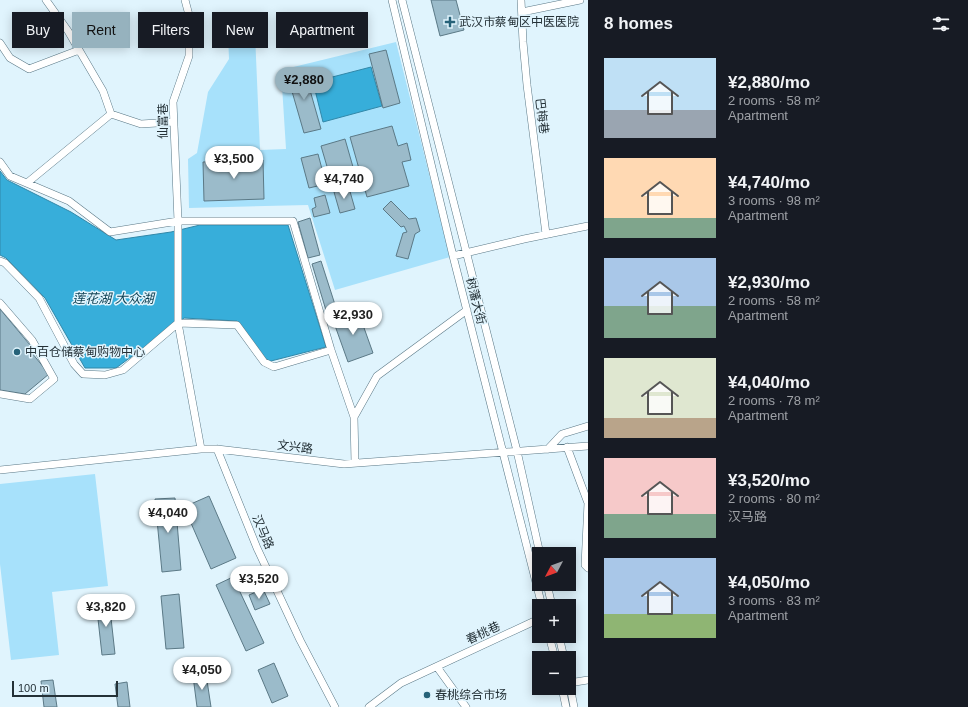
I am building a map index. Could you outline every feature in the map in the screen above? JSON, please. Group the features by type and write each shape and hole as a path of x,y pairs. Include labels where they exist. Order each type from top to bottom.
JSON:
{"street":[{"path":"46,0 68,32 103,91 110,114"},
{"name":"仙富巷","path":"185,0 190,15 189,56 173,102 178,221 178,322 201,449"},
{"name":"树藩大街","path":"392,0 453,256 540,599"},
{"name":"树藩大街","path":"402,0 517,451 538,547"},
{"name":"巴梅巷","path":"521,0 527,85 546,234"},
{"path":"522,12 580,0"},
{"path":"0,43 10,58 29,69 79,50"},
{"path":"110,114 141,124 173,122"},
{"path":"27,183 110,114"},
{"path":"0,162 10,176 69,201 110,232 178,221 293,221 331,350 354,417 355,463"},
{"path":"453,256 546,234 588,226"},
{"path":"0,261 5,263 39,298 74,364 83,374 105,375 123,370 178,322 237,325 264,362 274,367 331,350"},
{"path":"0,303 32,340 54,379 30,399 0,394"},
{"path":"354,417 377,376 467,310"},
{"path":"548,449 562,434 588,426"},
{"name":"文兴路","path":"0,470 201,449 217,449 344,464 588,446"},
{"path":"567,447 588,502 585,565 588,568"},
{"name":"汉马路","path":"217,449 261,555 300,640 335,707"},
{"name":"春桃巷","path":"369,707 401,683 532,622"},
{"path":"437,667 466,707"},
{"path":"576,682 588,680"},
{"path":"563,695 566,707"},
{"path":"572,695 574,707"}],"shaded area":[{"path":"396,42 450,257 335,290 308,205 189,208 188,159 197,153 208,92 229,59 229,48 256,48 260,150 286,149 281,70"},
{"path":"95,474 108,586 52,592 59,655 11,660 0,564 0,484"}],"water":[{"path":"371,67 382,106 323,122 313,82"},
{"name":"莲花湖 大众湖","path":"0,171 7,180 71,212 116,240 171,232 200,225 288,225 326,347 267,362 237,321 184,318 116,368 85,368 45,298 6,258 0,255"}],"building":[{"path":"431,0 456,0 464,30 440,36"},
{"path":"386,50 400,103 383,108 369,54"},
{"path":"304,69 321,129 304,133 287,74"},
{"path":"392,126 398,146 407,143 411,160 402,162 409,186 367,197 350,137"},
{"path":"345,139 357,181 333,187 321,146"},
{"path":"318,154 326,184 309,188 301,158"},
{"path":"263,160 264,199 204,201 203,162"},
{"path":"349,188 355,209 340,213 334,192"},
{"path":"325,195 330,213 314,217 312,209 316,207 314,198"},
{"path":"391,201 409,219 416,218 420,231 415,234 408,259 396,256 403,233 407,232 404,226 401,227 383,209"},
{"path":"310,218 320,255 308,258 298,222"},
{"path":"321,261 338,314 328,317 312,264"},
{"name":"中百仓储蔡甸购物中心","path":"0,309 35,351 32,353 49,374 25,394 0,390"},
{"path":"358,311 373,353 348,362 333,320"},
{"path":"209,496 236,558 211,569 184,507"},
{"path":"175,498 181,570 162,572 155,499"},
{"path":"233,577 264,643 246,651 216,585"},
{"path":"263,589 270,604 255,610 249,595"},
{"path":"179,594 184,648 166,649 161,596"},
{"path":"109,600 115,654 102,655 96,601"},
{"path":"274,663 288,696 272,703 258,670"},
{"path":"206,674 211,707 197,707 193,676"},
{"path":"53,680 57,707 44,707 41,681"},
{"path":"127,682 130,707 118,707 115,684"}],"place":[{"name":"武汉市蔡甸区中医医院","path":"450,22"},
{"name":"中百仓储蔡甸购物中心","path":"17,352"},
{"name":"春桃综合市场","path":"427,695"}]}
